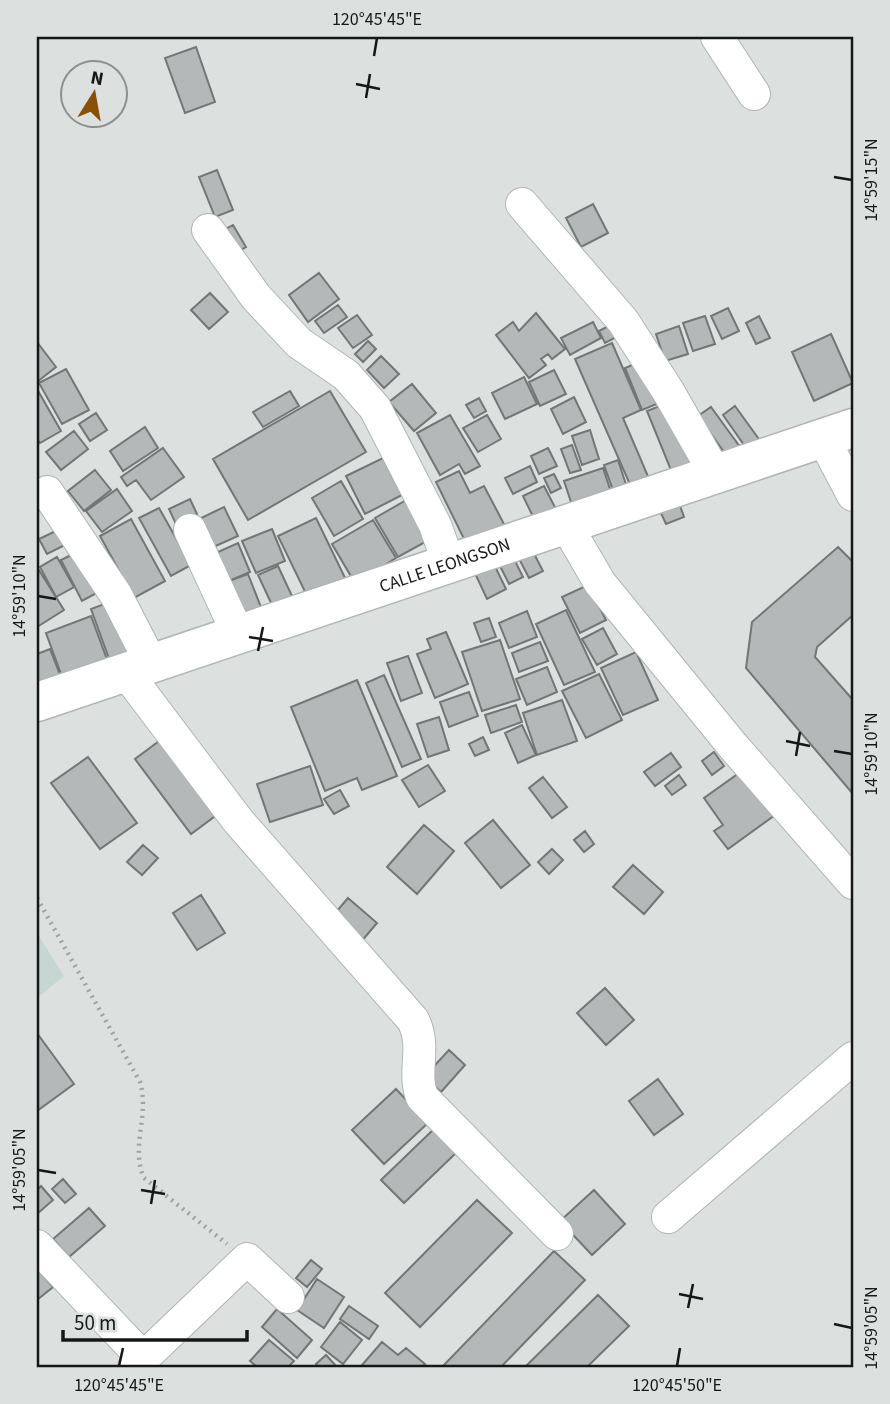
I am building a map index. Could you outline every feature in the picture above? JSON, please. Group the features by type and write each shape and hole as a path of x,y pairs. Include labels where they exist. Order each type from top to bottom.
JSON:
{"main road":[{"name":"CALLE LEONGSON","path":"37,702 838,433"}],"street":[{"path":"718,37 754,94"},
{"path":"522,204 623,321 668,391 716,475"},
{"path":"208,230 256,297 299,343 346,375 374,408 435,525 450,564"},
{"path":"838,433 853,495"},
{"path":"47,492 109,583 138,667 239,822 413,1020 420,1033 422,1049 417,1076 422,1097 557,1234"},
{"path":"565,523 600,583 733,746 853,883"},
{"path":"190,530 238,634"},
{"path":"668,1217 853,1058"},
{"path":"37,1246 138,1363 247,1259 288,1297"}],"path":[{"path":"37,898 140,1082 145,1098 138,1164 144,1178 247,1259"}],"shaded area":[{"path":"37,933 64,976 37,998"}],"building":[{"path":"196,47 215,102 185,113 165,58"},
{"path":"217,170 233,210 215,217 199,177"},
{"path":"593,204 608,233 581,247 566,218"},
{"path":"233,225 246,247 237,252 224,230"},
{"path":"319,273 339,299 308,322 289,295"},
{"path":"210,293 228,312 209,329 191,310"},
{"path":"338,305 347,317 324,333 315,321"},
{"path":"728,308 739,331 722,339 711,316"},
{"path":"536,313 565,349 552,359 548,354 541,359 546,365 529,378 496,335 513,322 519,331"},
{"path":"357,315 372,335 353,348 338,328"},
{"path":"705,316 715,344 693,351 683,323"},
{"path":"759,316 770,338 756,344 746,323"},
{"path":"620,320 626,332 605,343 599,331"},
{"path":"593,322 601,338 570,355 561,338"},
{"path":"679,326 688,354 665,361 656,334"},
{"path":"831,334 853,383 814,401 792,352"},
{"path":"368,341 376,349 363,362 355,354"},
{"path":"37,342 56,367 37,382"},
{"path":"612,343 641,410 623,418 653,488 635,496 575,359"},
{"path":"381,356 399,374 384,388 367,370"},
{"path":"647,359 664,401 642,410 625,368"},
{"path":"66,369 89,410 62,424 39,383"},
{"path":"554,370 566,394 540,406 529,382"},
{"path":"524,377 537,404 505,419 492,393"},
{"path":"412,384 436,413 414,431 389,402"},
{"path":"37,389 61,431 40,443 37,439"},
{"path":"290,391 299,406 263,427 253,412"},
{"path":"330,391 366,452 248,520 213,459"},
{"path":"574,397 586,422 563,434 551,409"},
{"path":"479,398 486,411 474,418 466,405"},
{"path":"670,402 700,476 677,485 647,411"},
{"path":"735,406 761,442 749,452 723,415"},
{"path":"711,407 740,447 727,456 698,416"},
{"path":"96,413 107,430 90,441 79,424"},
{"path":"450,415 480,466 465,474 459,464 440,475 417,433"},
{"path":"487,415 501,439 478,452 463,428"},
{"path":"145,427 158,448 123,471 110,451"},
{"path":"590,430 599,459 582,465 572,436"},
{"path":"74,431 88,449 61,470 46,452"},
{"path":"572,445 581,470 570,473 561,449"},
{"path":"163,448 184,477 151,500 136,480 127,486 121,477"},
{"path":"548,448 557,466 539,474 531,456"},
{"path":"383,458 402,495 365,514 346,476"},
{"path":"618,460 631,500 618,504 604,465"},
{"path":"530,466 537,482 513,494 505,478"},
{"path":"603,468 614,501 575,514 564,481"},
{"path":"95,470 111,490 84,511 68,491"},
{"path":"459,471 470,493 484,486 505,526 467,545 436,482"},
{"path":"554,474 561,488 551,493 544,478"},
{"path":"341,481 363,519 334,536 312,498"},
{"path":"544,486 561,519 539,529 523,496"},
{"path":"117,489 132,511 102,532 86,511"},
{"path":"415,495 438,535 398,557 375,518"},
{"path":"190,499 197,514 176,524 169,509"},
{"path":"679,503 684,517 666,524 660,511"},
{"path":"224,507 238,536 209,549 195,521"},
{"path":"159,508 191,565 171,576 139,518"},
{"path":"316,518 348,584 310,602 278,536"},
{"path":"131,519 165,581 134,598 100,536"},
{"path":"373,520 396,558 355,583 332,544"},
{"path":"62,528 69,543 47,554 39,539"},
{"path":"272,529 285,561 256,573 242,541"},
{"path":"238,543 250,572 222,584 209,556"},
{"path":"529,544 543,571 529,578 515,551"},
{"path":"838,547 853,562 853,615 817,647 815,657 853,700 853,794 746,668 752,622"},
{"path":"83,549 104,589 82,601 61,560"},
{"path":"509,549 523,577 509,584 495,556"},
{"path":"57,557 74,587 56,597 40,567"},
{"path":"491,558 506,589 487,599 472,567"},
{"path":"278,566 292,596 272,605 258,575"},
{"path":"37,567 64,610 37,627"},
{"path":"248,574 264,615 242,623 226,582"},
{"path":"588,585 606,620 580,633 562,597"},
{"path":"115,600 135,655 111,664 91,609"},
{"path":"566,610 595,672 564,685 536,624"},
{"path":"527,611 537,637 509,648 499,623"},
{"path":"91,616 109,665 64,682 46,633"},
{"path":"489,618 496,637 481,642 474,623"},
{"path":"603,628 617,654 597,665 582,639"},
{"path":"446,632 468,684 435,698 417,654 431,649 427,639"},
{"path":"500,640 520,699 482,711 462,652"},
{"path":"540,642 548,661 519,672 512,653"},
{"path":"50,649 62,680 37,690 37,654"},
{"path":"636,652 658,700 623,715 601,668"},
{"path":"408,656 422,693 401,701 387,663"},
{"path":"547,667 557,692 527,705 516,679"},
{"path":"599,674 622,720 586,738 562,691"},
{"path":"384,675 421,759 402,767 366,683"},
{"path":"357,680 397,776 362,790 357,778 325,791 291,707"},
{"path":"469,692 478,716 449,727 440,702"},
{"path":"562,700 577,741 537,755 523,713"},
{"path":"516,705 522,722 491,733 485,715"},
{"path":"439,717 449,750 428,757 417,724"},
{"path":"522,725 536,755 518,763 505,733"},
{"path":"166,736 222,811 191,834 135,759"},
{"path":"483,737 489,750 475,756 469,744"},
{"path":"714,752 724,766 712,775 702,761"},
{"path":"671,753 681,767 655,786 644,772"},
{"path":"88,757 137,823 100,849 51,783"},
{"path":"428,765 445,791 419,807 402,780"},
{"path":"310,766 323,805 270,822 257,784"},
{"path":"742,771 775,815 728,849 714,831 723,825 704,798"},
{"path":"679,775 686,785 672,795 665,786"},
{"path":"543,777 567,807 552,818 529,788"},
{"path":"340,790 349,806 334,814 324,799"},
{"path":"493,820 530,865 501,888 465,843"},
{"path":"424,825 454,851 417,894 387,867"},
{"path":"585,831 594,844 584,852 574,840"},
{"path":"143,845 158,858 142,875 127,862"},
{"path":"552,849 563,860 549,874 538,862"},
{"path":"633,865 663,892 644,914 613,887"},
{"path":"201,895 225,933 197,950 173,913"},
{"path":"348,898 377,923 360,943 331,918"},
{"path":"605,988 634,1020 606,1045 577,1013"},
{"path":"37,1033 74,1084 37,1111"},
{"path":"449,1050 465,1065 441,1092 424,1077"},
{"path":"658,1079 683,1114 654,1135 629,1101"},
{"path":"396,1089 428,1123 384,1164 352,1130"},
{"path":"435,1128 457,1152 404,1203 381,1180"},
{"path":"63,1179 76,1194 65,1203 52,1189"},
{"path":"41,1186 53,1200 37,1214 37,1190"},
{"path":"594,1190 625,1224 592,1255 560,1221"},
{"path":"477,1200 512,1233 420,1327 385,1293"},
{"path":"89,1208 105,1226 69,1257 53,1239"},
{"path":"554,1251 585,1280 501,1367 442,1367"},
{"path":"311,1260 322,1269 307,1287 296,1278"},
{"path":"37,1268 53,1287 37,1300"},
{"path":"317,1279 344,1297 324,1328 297,1310"},
{"path":"598,1295 629,1326 587,1367 525,1367"},
{"path":"349,1306 378,1326 369,1339 340,1319"},
{"path":"277,1309 312,1340 297,1358 262,1327"},
{"path":"340,1322 362,1340 343,1364 321,1347"},
{"path":"269,1340 294,1361 288,1367 257,1367 250,1361"},
{"path":"382,1342 398,1355 406,1348 425,1364 422,1367 362,1365"},
{"path":"326,1355 337,1367 318,1367 316,1364"}]}
